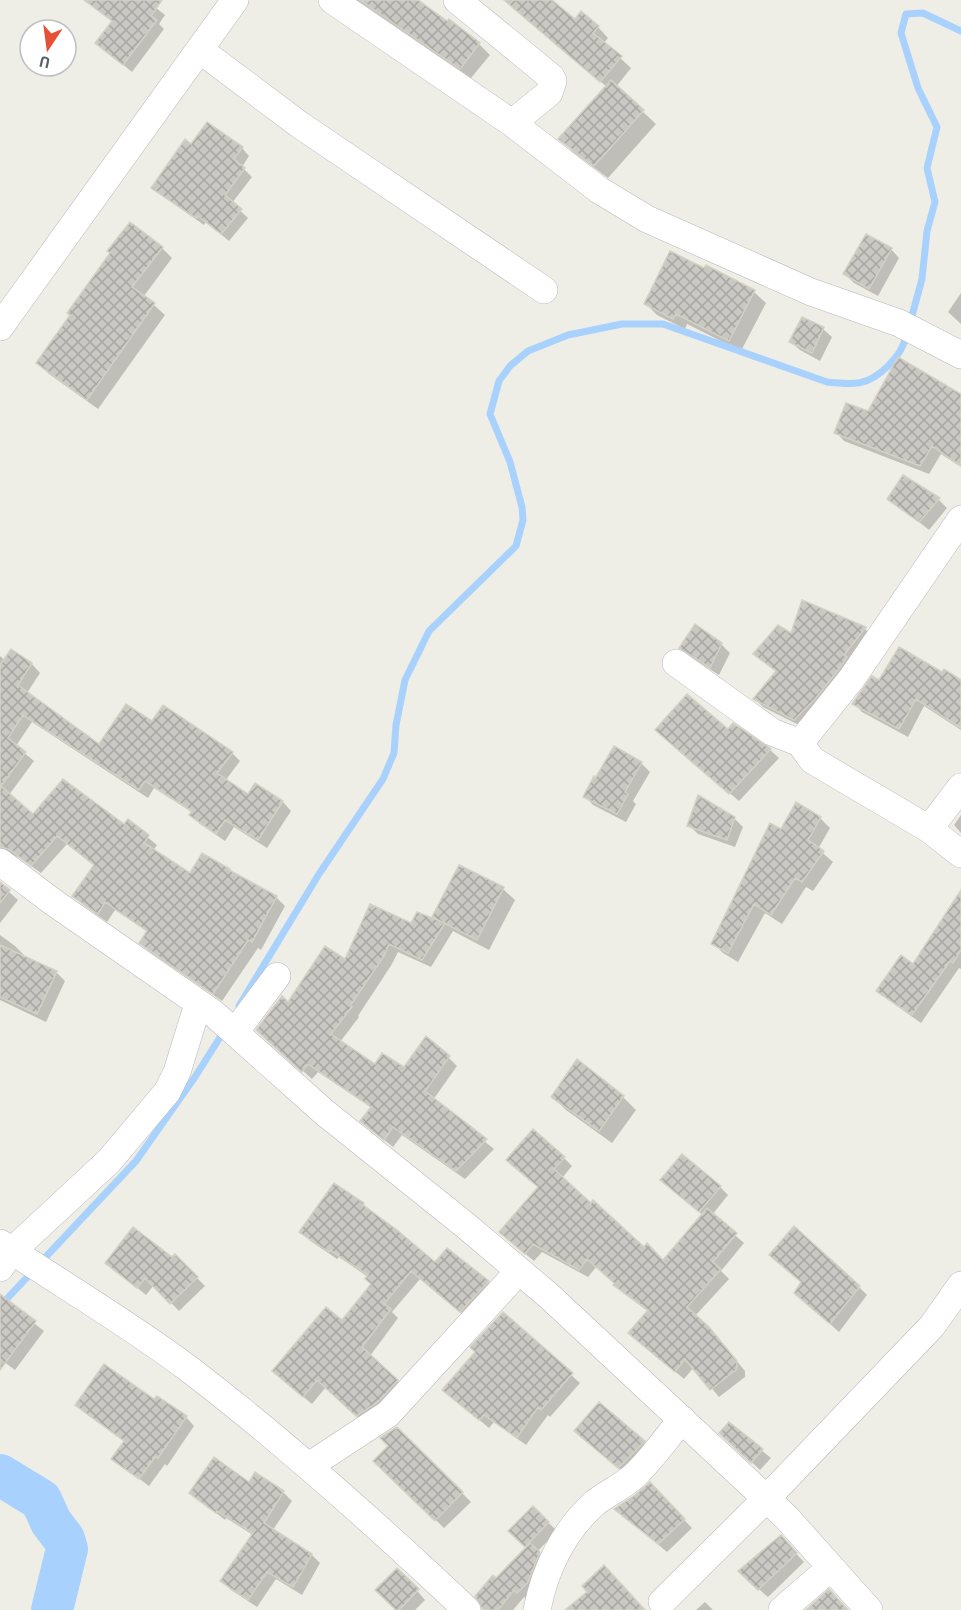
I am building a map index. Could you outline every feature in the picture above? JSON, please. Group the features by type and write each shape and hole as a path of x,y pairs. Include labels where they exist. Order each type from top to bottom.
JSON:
{"street":[{"path":"0,327 235,0"},
{"path":"332,0 512,123 599,190 647,219 811,292 899,323 961,355"},
{"path":"457,0 554,81 549,93 512,123"},
{"path":"200,50 300,125 544,290"},
{"path":"800,743 852,678 961,519"},
{"path":"676,663 771,732 800,743 812,760 929,829 961,854"},
{"path":"929,829 961,787"},
{"path":"0,862 219,1020 324,1112 519,1271 786,1517 869,1610"},
{"path":"277,976 219,1020 177,1072 160,1101 109,1161 18,1260 187,1368 309,1466 467,1610"},
{"path":"309,1466 388,1414 519,1271"},
{"path":"662,1602 766,1499 932,1326 961,1285"},
{"path":"537,1610 549,1568 560,1544 577,1521 597,1502 632,1478 682,1419"},
{"path":"782,1610 830,1568"}],"building":[{"path":"84,0 162,0 151,16 157,20 123,65 95,43 112,21"},
{"path":"360,0 418,0 447,21 449,19 480,43 460,69"},
{"path":"504,0 552,0 575,19 581,11 599,26 593,33 622,56 600,82"},
{"path":"611,80 644,110 594,166 558,139"},
{"path":"207,122 243,147 234,159 245,168 225,195 242,209 221,234 198,216 196,218 151,188 185,139 191,144"},
{"path":"130,222 163,247 132,287 155,303 87,400 36,363 70,315 67,313 110,253 107,251"},
{"path":"866,234 892,248 869,289 843,274"},
{"path":"670,251 704,268 706,265 755,290 729,341 676,314 673,319 644,304"},
{"path":"802,317 824,327 812,353 789,342"},
{"path":"898,357 961,394 961,466 932,446 920,466 834,433 846,403 868,411"},
{"path":"903,475 940,498 919,522 887,499"},
{"path":"802,600 866,627 844,655 847,657 839,669 815,699 794,720 753,699 776,671 753,654 778,625 791,633"},
{"path":"695,624 722,643 710,668 679,648"},
{"path":"899,647 942,672 944,669 961,680 961,728 916,699 899,729 852,704 872,676 879,680"},
{"path":"11,649 32,663 18,685 99,744 126,704 152,721 163,705 233,752 217,773 248,794 255,783 283,801 258,840 225,820 216,834 189,815 192,811 145,781 139,790 23,715 8,738 26,752 1,786 33,814 63,779 124,824 128,819 149,835 144,843 190,873 202,853 277,896 252,942 248,940 213,994 139,943 147,931 105,902 98,914 72,896 94,865 57,836 31,866 9,849 0,847 0,665"},
{"path":"687,694 728,729 733,723 771,749 729,794 655,730"},
{"path":"614,746 642,762 625,792 628,794 617,814 583,797"},
{"path":"698,795 735,817 727,840 687,826"},
{"path":"796,802 821,817 808,840 824,851 802,882 795,878 771,915 754,904 728,953 711,944 770,823 781,829"},
{"path":"459,865 504,887 477,940 432,917"},
{"path":"0,882 10,890 0,903"},
{"path":"961,890 961,950 953,963 950,961 912,1015 876,991 901,955 913,964"},
{"path":"370,904 411,923 417,912 445,923 422,960 389,944 384,956 350,1006 352,1007 331,1034 375,1064 382,1053 404,1067 426,1036 450,1056 425,1091 487,1139 456,1171 393,1127 384,1140 360,1121 371,1107 308,1064 302,1072 256,1030 282,996 288,1002 325,946 345,959"},
{"path":"0,945 57,971 37,1014 0,997"},
{"path":"577,1059 624,1096 599,1131 551,1097"},
{"path":"533,1129 565,1157 554,1169 591,1203 593,1200 644,1247 647,1243 663,1260 707,1208 737,1233 713,1262 721,1269 687,1307 709,1327 737,1361 737,1369 710,1390 685,1359 675,1372 628,1333 648,1310 613,1285 614,1283 587,1259 579,1270 533,1244 525,1254 499,1232 538,1187 506,1160"},
{"path":"682,1154 721,1186 699,1212 660,1180"},
{"path":"334,1183 364,1203 363,1205 435,1262 447,1248 489,1281 460,1312 411,1271 384,1304 391,1309 362,1347 398,1380 378,1402 356,1416 317,1380 303,1397 272,1371 326,1307 342,1320 371,1284 365,1279 368,1275 299,1232"},
{"path":"794,1226 860,1286 830,1324 794,1293 801,1282 769,1255"},
{"path":"133,1227 172,1257 175,1254 198,1277 170,1304 145,1278 137,1288 105,1263"},
{"path":"0,1294 36,1321 0,1370"},
{"path":"503,1312 573,1373 541,1410 538,1407 517,1438 484,1415 479,1420 442,1390 475,1352 470,1347"},
{"path":"104,1364 154,1399 157,1396 187,1416 158,1458 155,1457 139,1479 111,1459 124,1441 75,1405"},
{"path":"599,1402 645,1441 618,1468 574,1431"},
{"path":"729,1422 763,1449 751,1463 719,1433"},
{"path":"397,1427 463,1492 435,1521 373,1461 388,1446 380,1438"},
{"path":"214,1457 249,1482 255,1472 284,1491 264,1523 312,1554 293,1587 267,1572 248,1600 220,1581 253,1533 217,1511 216,1513 189,1493"},
{"path":"650,1482 685,1519 658,1544 614,1509"},
{"path":"533,1506 549,1522 525,1547 508,1531"},
{"path":"781,1535 797,1553 758,1590 738,1571"},
{"path":"530,1543 540,1552 528,1582 517,1593 514,1590 498,1610 483,1610 475,1596 493,1575 496,1578"},
{"path":"604,1565 645,1610 565,1610 587,1592 582,1586"},
{"path":"397,1568 419,1589 399,1610 396,1610 375,1590"},
{"path":"829,1589 848,1610 806,1610"}],"waterway":[{"path":"910,323 922,279 927,231 935,202 927,168 937,127 918,88 901,33 906,14 923,13 961,31"},
{"path":"239,1006 319,874 383,779 394,753 396,725 405,680 429,631 516,546 523,520 522,507 510,462 490,414 499,381 510,366 528,351 568,335 622,324 663,324 827,382 853,384 867,381 881,373 900,352 907,334"},
{"path":"40,1263 136,1161 224,1031"},
{"path":"0,1306 32,1272"},
{"path":"0,1475 41,1500 51,1522 64,1539 67,1549 52,1610"}]}
